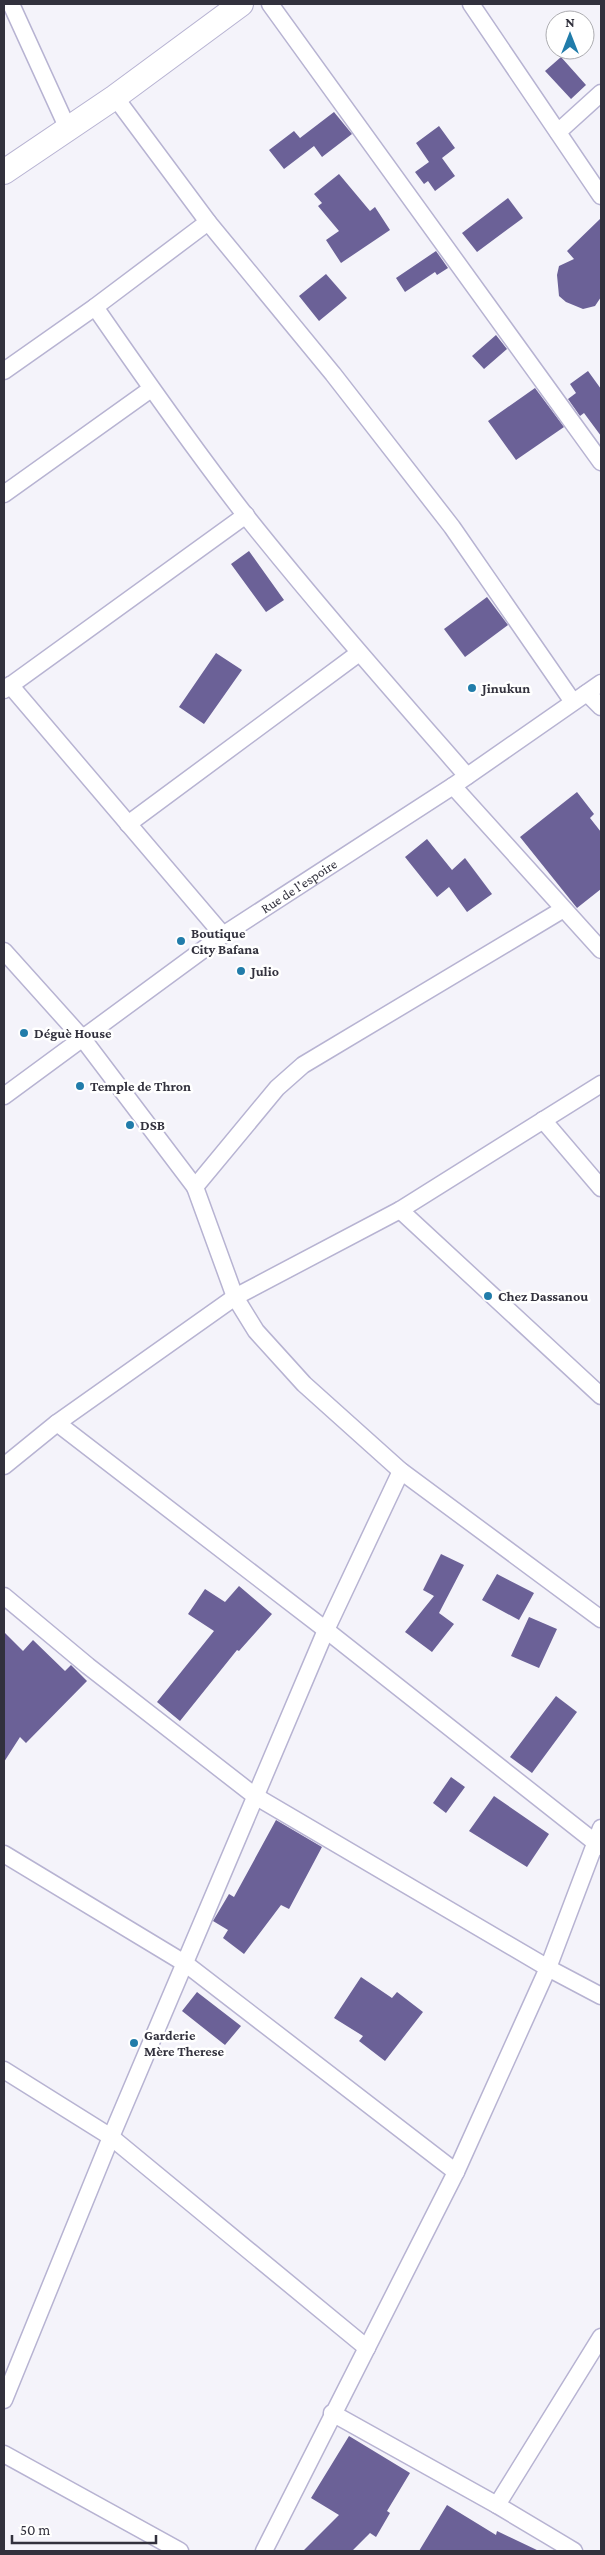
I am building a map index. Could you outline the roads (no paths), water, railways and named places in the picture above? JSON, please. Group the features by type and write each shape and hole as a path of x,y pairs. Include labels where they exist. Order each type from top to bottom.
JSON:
{"main road":[{"path":"4,172 115,97 227,8"}],"street":[{"path":"11,4 68,129"},
{"path":"270,4 601,462"},
{"path":"471,4 601,196"},
{"path":"558,132 601,93"},
{"path":"115,97 208,222 333,374 434,504 572,702"},
{"path":"4,371 95,307 208,222"},
{"path":"95,307 151,389 246,515 359,653 467,776"},
{"path":"4,494 151,389"},
{"path":"223,934 7,688 246,515"},
{"path":"128,824 359,653"},
{"name":"Rue de l'espoire","path":"4,1096 223,934 453,786 601,683"},
{"path":"587,693 601,707"},
{"path":"453,786 562,910 601,950"},
{"path":"195,1187 277,1088 303,1065 562,910"},
{"path":"4,951 83,1039 195,1187 235,1297 256,1331 304,1384 401,1471 601,1619"},
{"path":"4,1466 56,1423 235,1297 400,1210 601,1084"},
{"path":"543,1120 601,1188"},
{"path":"400,1210 601,1396"},
{"path":"56,1423 599,1839 548,1968 456,2172 332,2413 264,2551"},
{"path":"4,2400 111,2137 186,1964 326,1630 401,1471"},
{"path":"4,1596 88,1666 256,1796 548,1968 601,1996"},
{"path":"4,1854 186,1964 456,2172"},
{"path":"4,2070 111,2137 367,2348"},
{"path":"498,2504 601,2337"},
{"path":"332,2413 498,2504 574,2551"},
{"path":"4,2454 180,2551"}],"place":[{"name":"Jinukun","path":"472,688"},
{"name":"Boutique City Bafana","path":"181,941"},
{"name":"Julio","path":"241,971"},
{"name":"Déguè House","path":"24,1033"},
{"name":"Temple de Thron","path":"80,1086"},
{"name":"DSB","path":"130,1125"},
{"name":"Chez Dassanou","path":"488,1296"},
{"name":"Garderie Mère Therese","path":"134,2043"}]}
